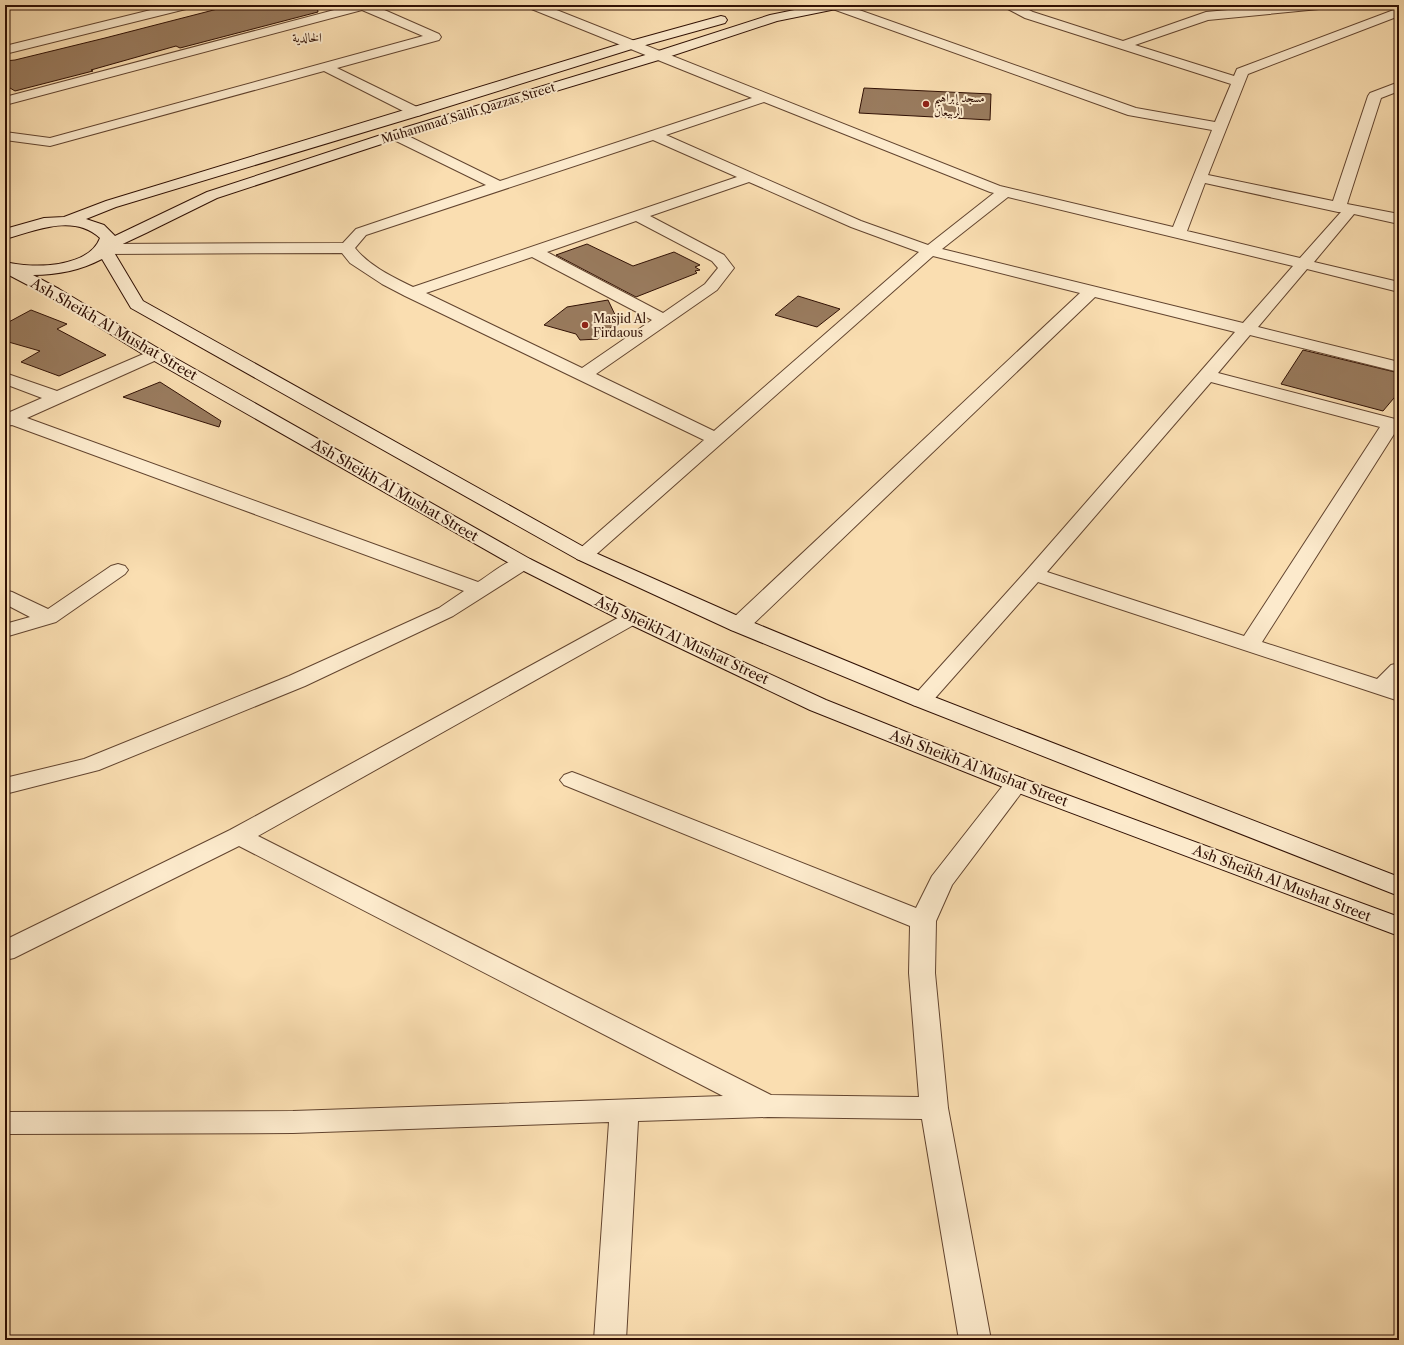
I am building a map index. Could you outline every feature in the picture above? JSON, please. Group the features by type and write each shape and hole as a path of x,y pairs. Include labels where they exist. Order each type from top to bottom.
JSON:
{"street":[{"path":"5,50 186,5"},
{"path":"757,10 780,5"},
{"path":"835,5 1133,112 1220,127"},
{"name":"Muhammad Salih Qazzas Street","path":"6,267 28,270 61,268 79,263 94,257 106,246 212,195 395,135 657,56 774,18 835,5"},
{"path":"1010,5 1029,15 1238,82"},
{"path":"1123,45 1206,16 1319,5"},
{"path":"5,101 365,6 435,37 50,142 5,136"},
{"path":"540,6 631,46 995,189 1399,287"},
{"path":"1178,233 1242,72 1399,12"},
{"name":"Muhammad Salih Qazzas Street","path":"67,221 111,204 734,16"},
{"path":"326,67 416,112"},
{"path":"920,700 1034,574 1303,263 1344,208 1375,96 1399,86"},
{"path":"106,246 347,248 361,232 764,98"},
{"path":"395,135 499,186"},
{"path":"654,135 856,224 930,251 1399,367"},
{"path":"411,293 750,177"},
{"path":"1200,178 1399,219"},
{"path":"584,556 930,251 1005,192"},
{"path":"583,375 711,287 726,268 718,258 636,215"},
{"path":"5,217 33,225"},
{"path":"5,234 33,225 67,221 95,226 104,231 108,237 106,246 137,304 584,556 739,625 920,700 1399,887"},
{"path":"347,248 356,260 388,282 716,439"},
{"path":"533,251 664,320"},
{"name":"Ash Sheikh Al Mushat Street","path":"6,267 53,292 155,354 523,563 632,618 818,705 1016,784 1399,927"},
{"path":"739,625 1092,291"},
{"path":"7,418 50,394 155,354"},
{"path":"1206,375 1395,425 1249,645"},
{"path":"5,378 50,394"},
{"path":"5,389 50,394"},
{"path":"7,418 480,590"},
{"path":"5,786 92,764 297,681 446,612 523,563"},
{"path":"5,631 49,618 118,570"},
{"path":"1034,574 1390,691 1399,670"},
{"path":"5,596 49,618"},
{"path":"5,952 239,836 632,618"},
{"path":"572,780 923,921"},
{"path":"975,1340 934,1108 922,973 923,921 941,882 1016,784"},
{"path":"239,836 768,1106"},
{"path":"5,1123 293,1122 768,1106 934,1108"},
{"path":"610,1340 624,1111"}],"building":[{"path":"233,5 317,5 318,12 180,48 176,46 91,70 93,71 15,91 5,85 5,61 15,60 105,38"},
{"name":"مسجد إبراهيم الربيعان","path":"864,88 991,94 990,120 859,113"},
{"path":"587,244 633,266 674,252 700,265 695,267 700,270 695,271 697,273 636,297 556,255"},
{"path":"798,296 840,309 817,327 775,315"},
{"name":"Masjid Al Firdaous","path":"608,300 618,321 598,339 580,340 576,334 544,325 567,307"},
{"path":"31,310 67,324 57,329 106,355 59,376 21,362 40,351 5,341 5,324"},
{"path":"1303,350 1399,373 1399,392 1383,411 1281,384"},
{"path":"160,382 221,421 219,427 123,397"}],"place":[{"name":"مسجد إبراهيم الربيعان","path":"926,104"},
{"name":"Masjid Al Firdaous","path":"585,325"}],"district":[{"name":"الخالدية","path":"307,37"}]}
